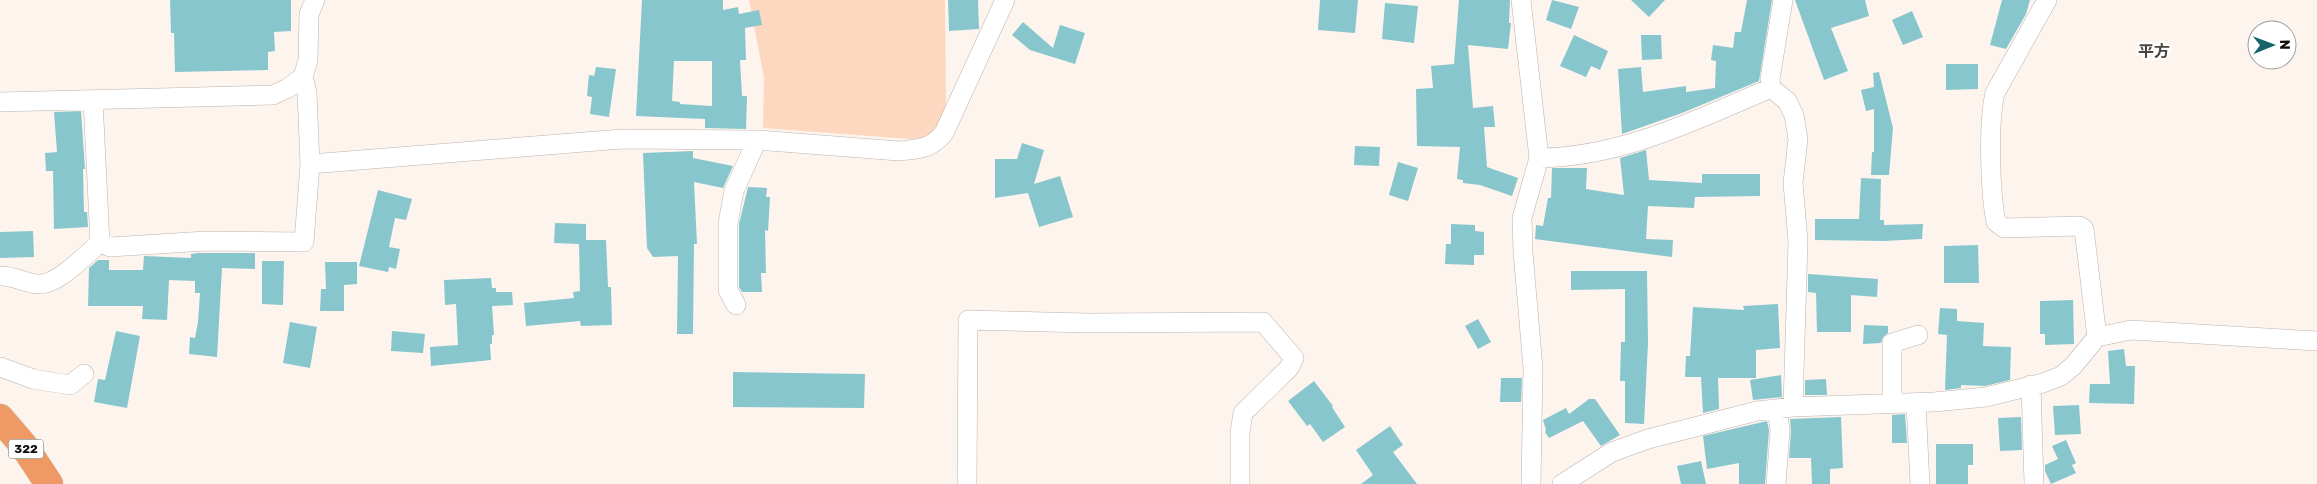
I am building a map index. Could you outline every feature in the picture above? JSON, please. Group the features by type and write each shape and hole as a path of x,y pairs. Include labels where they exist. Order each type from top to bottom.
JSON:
{"highway":[{"name":"322","path":"0,418 24,446 49,484"}],"street":[{"path":"100,242 110,247 206,241 304,242 310,164 307,93 303,77 308,60 309,14 314,0"},
{"path":"310,164 622,139 757,140 899,151 921,148 936,143 944,133 1004,0"},
{"path":"1521,0 1539,158 1522,218 1533,368 1531,484"},
{"path":"1776,484 1780,430 1785,408 1798,241 1794,182 1798,139 1794,114 1787,101 1771,88 1770,79 1783,0"},
{"path":"2047,0 1995,94 1992,115 1994,211 1996,222 2004,228 2080,226 2084,229 2097,337"},
{"path":"0,102 273,94 288,88 303,77"},
{"path":"1539,158 1568,158 1597,153 1660,136 1771,88"},
{"path":"93,100 100,242"},
{"path":"736,305 728,290 728,223 734,190 757,140"},
{"path":"0,276 39,284 49,283 58,278 100,242"},
{"path":"967,484 968,320 1088,324 1264,322 1294,358 1289,368 1243,413 1240,433 1240,484"},
{"path":"1562,484 1612,452 1648,439 1757,411 1785,408 1916,403 1986,397 2031,385 2061,376 2073,366 2097,337 2131,330 2317,341"},
{"path":"1892,404 1892,343 1918,335"},
{"path":"0,367 33,379 70,385 84,374"},
{"path":"2031,385 2034,484"},
{"path":"1916,403 1920,484"}],"shaded area":[{"path":"749,0 945,0 946,108 935,131 927,137 910,139 763,128 764,78"}],"building":[{"path":"170,0 291,0 291,31 274,32 275,51 268,52 268,70 175,72 174,33 171,33"},
{"path":"642,0 723,0 723,10 738,7 739,14 759,10 762,25 745,28 746,60 740,60 742,96 747,96 746,129 705,128 705,119 636,116","holes":["674,61 712,61 712,106 680,104 680,102 672,101"]},
{"path":"948,0 978,0 979,29 949,31"},
{"path":"1320,0 1358,0 1355,33 1318,30"},
{"path":"1459,0 1510,0 1509,23 1511,23 1508,49 1468,45 1473,108 1493,106 1495,127 1484,127 1487,167 1518,178 1512,196 1480,185 1463,183 1463,180 1457,179 1460,147 1417,146 1416,89 1433,88 1431,66 1454,64"},
{"path":"1552,0 1579,7 1571,29 1546,20"},
{"path":"1631,0 1665,0 1649,17"},
{"path":"1747,0 1772,0 1759,81 1682,113 1622,134 1618,69 1641,67 1643,92 1686,86 1686,92 1715,88 1716,61 1711,60 1713,45 1733,48 1735,32 1741,32"},
{"path":"1795,0 1865,0 1869,16 1831,28 1848,71 1824,80"},
{"path":"2002,0 2030,0 2026,14 2006,49 1990,45"},
{"path":"1385,3 1418,6 1414,43 1382,39"},
{"path":"1912,11 1923,37 1903,45 1892,20"},
{"path":"1023,22 1053,48 1060,25 1085,33 1075,64 1030,50 1012,35"},
{"path":"1574,35 1608,51 1600,70 1591,66 1586,77 1560,66"},
{"path":"1641,35 1661,35 1662,59 1642,60"},
{"path":"1946,64 1978,64 1978,89 1946,90"},
{"path":"596,67 616,69 609,117 590,114 592,97 587,96 589,75 594,76"},
{"path":"1879,72 1893,128 1889,175 1871,175 1872,152 1874,152 1874,109 1866,111 1861,90 1874,87 1873,73"},
{"path":"81,111 85,169 83,169 84,212 87,212 88,227 54,229 53,171 46,171 45,153 57,152 54,112"},
{"path":"1022,143 1044,150 1034,184 1060,176 1073,217 1039,227 1028,193 995,198 995,159 1017,159"},
{"path":"1355,146 1380,147 1379,166 1354,165"},
{"path":"1646,150 1649,180 1702,183 1702,174 1760,174 1760,196 1695,197 1694,208 1648,206 1646,239 1673,240 1672,257 1535,239 1536,225 1543,226 1548,198 1551,198 1552,168 1587,168 1586,189 1624,195 1620,158"},
{"path":"693,151 693,158 733,166 723,188 694,182 697,244 694,244 693,334 677,334 678,256 653,257 647,248 643,153"},
{"path":"1398,162 1418,168 1408,201 1389,195"},
{"path":"1861,178 1881,179 1880,220 1884,220 1884,225 1923,224 1922,239 1884,241 1815,240 1815,219 1859,219"},
{"path":"748,187 767,188 766,197 770,197 768,231 765,230 766,273 761,273 762,292 742,292 739,287 739,224"},
{"path":"378,190 412,199 406,220 395,218 389,247 400,249 396,269 389,267 388,272 359,266"},
{"path":"555,223 586,224 586,240 606,240 608,287 611,287 612,325 581,326 580,321 526,326 524,303 574,298 573,292 580,291 579,244 554,243"},
{"path":"1451,224 1475,225 1475,231 1484,232 1484,255 1474,255 1474,265 1445,264 1446,244 1451,244"},
{"path":"33,231 34,257 0,258 0,232"},
{"path":"1978,245 1979,283 1944,283 1944,246"},
{"path":"255,253 255,269 222,268 217,357 189,354 190,337 195,338 198,322 200,293 195,293 195,281 169,280 167,320 142,319 143,306 88,306 89,268 98,260 109,260 109,270 143,270 144,256 191,258 191,254"},
{"path":"262,261 284,261 283,305 262,304"},
{"path":"325,262 357,262 357,284 344,285 344,311 320,311 321,289 326,289"},
{"path":"1571,271 1647,271 1648,343 1644,424 1625,423 1625,381 1620,381 1621,342 1625,342 1625,289 1571,290"},
{"path":"1808,274 1878,279 1877,297 1851,295 1851,332 1817,332 1816,293 1808,292"},
{"path":"491,278 492,288 496,288 496,292 512,292 513,305 492,306 494,335 492,335 492,344 490,344 491,360 431,366 430,347 458,345 456,304 445,305 444,280"},
{"path":"2073,300 2074,344 2045,345 2045,334 2040,334 2040,301"},
{"path":"1778,304 1780,348 1756,350 1756,378 1718,378 1719,409 1703,413 1701,377 1685,377 1686,356 1690,356 1693,307 1744,310 1743,306"},
{"path":"1940,308 1957,309 1957,321 1984,323 1983,346 2011,347 2010,380 1985,386 1961,385 1961,388 1945,390 1947,335 1938,334"},
{"path":"1478,319 1491,342 1478,349 1465,326"},
{"path":"290,322 317,327 310,368 283,363"},
{"path":"1864,325 1888,326 1888,333 1883,337 1881,343 1863,344"},
{"path":"116,331 140,336 127,408 94,402 98,379 105,380"},
{"path":"392,331 425,334 423,353 391,351"},
{"path":"2124,349 2126,366 2135,366 2134,404 2089,403 2090,384 2110,384 2108,351"},
{"path":"733,372 865,374 864,408 733,407"},
{"path":"1781,375 1782,397 1753,400 1750,380"},
{"path":"1501,378 1522,378 1521,402 1500,402"},
{"path":"1826,379 1827,395 1805,395 1805,380"},
{"path":"1314,381 1333,406 1345,427 1323,442 1310,424 1307,426 1288,401"},
{"path":"1589,399 1595,399 1620,435 1601,446 1583,421 1549,438 1545,432 1543,420 1566,408 1569,414"},
{"path":"2079,405 2081,434 2055,435 2053,406"},
{"path":"1905,414 1907,443 1892,443 1892,415"},
{"path":"1841,417 1843,468 1830,469 1830,484 1812,484 1811,458 1789,458 1790,419"},
{"path":"2021,417 2022,450 2000,451 1998,418"},
{"path":"1767,421 1769,430 1765,484 1739,484 1739,463 1707,469 1703,436"},
{"path":"1390,426 1403,445 1393,452 1417,484 1361,484 1373,475 1356,450"},
{"path":"2066,440 2076,463 2072,465 2076,473 2051,484 2045,471 2045,465 2058,459 2052,446"},
{"path":"1936,444 1973,444 1973,465 1968,465 1968,484 1936,484"},
{"path":"1701,461 1706,484 1681,484 1677,466"}],"district":[{"name":"平方","path":"2154,51"}]}
